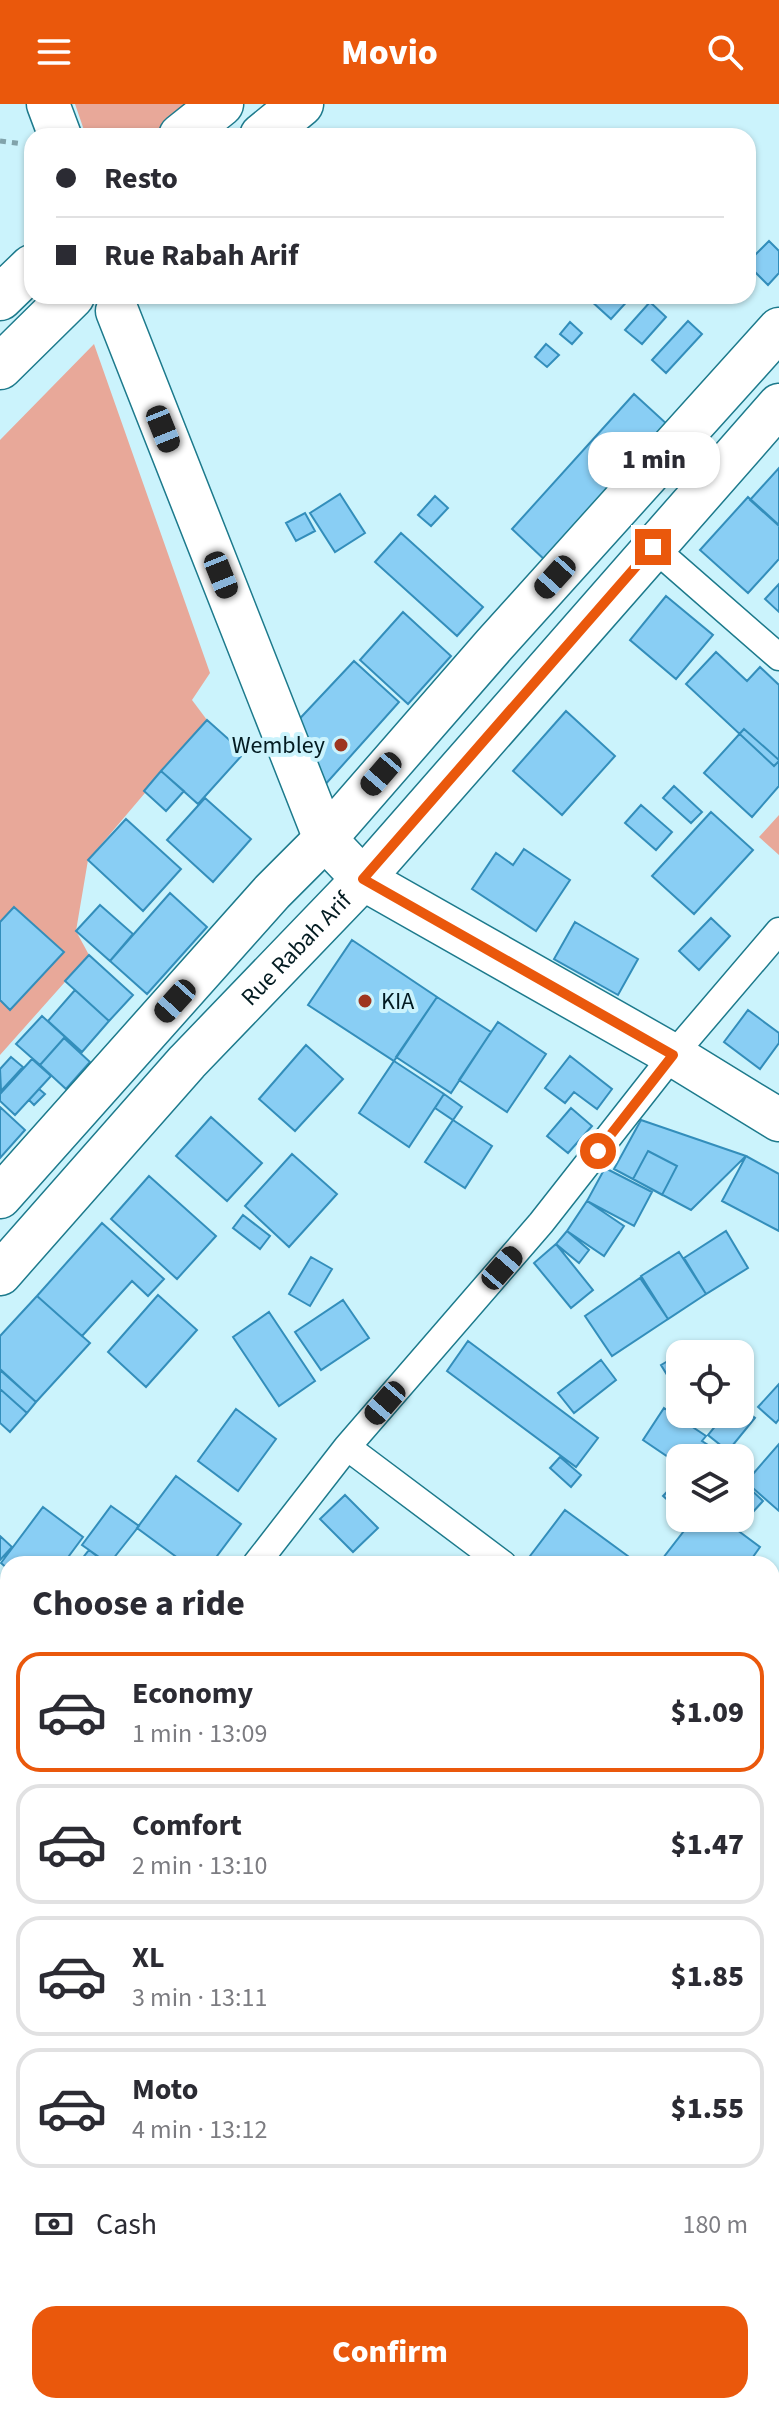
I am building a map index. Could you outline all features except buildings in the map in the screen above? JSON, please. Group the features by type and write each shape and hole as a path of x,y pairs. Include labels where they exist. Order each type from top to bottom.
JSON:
{"highway":[{"path":"191,128 221,104"},
{"path":"272,128 301,104"},
{"path":"0,298 24,275"},
{"path":"0,367 64,304"}],"main road":[{"path":"48,104 57,128"},
{"path":"117,311 325,839 363,879 673,1055 779,1120"},
{"path":"0,1197 272,892 325,839 494,645 779,329"},
{"name":"Rue Rabah Arif","path":"0,1274 187,1062 363,879 779,405"}],"street":[{"path":"653,547 779,657"},
{"path":"262,1556 347,1447 541,1223 673,1055 779,931"},
{"path":"347,1447 492,1556"}],"path":[{"path":"0,141 24,144"}],"shaded area":[{"path":"75,104 191,104 160,128 83,128"},
{"path":"94,344 210,673 192,700 207,720 88,860 76,931 89,955 0,1055 0,440"},
{"path":"779,815 779,855 759,837"}],"place":[{"name":"Wembley","path":"341,745"},
{"name":"KIA","path":"365,1001"}],"route":[{"path":"598,1151 673,1055 363,879 653,547"}]}
